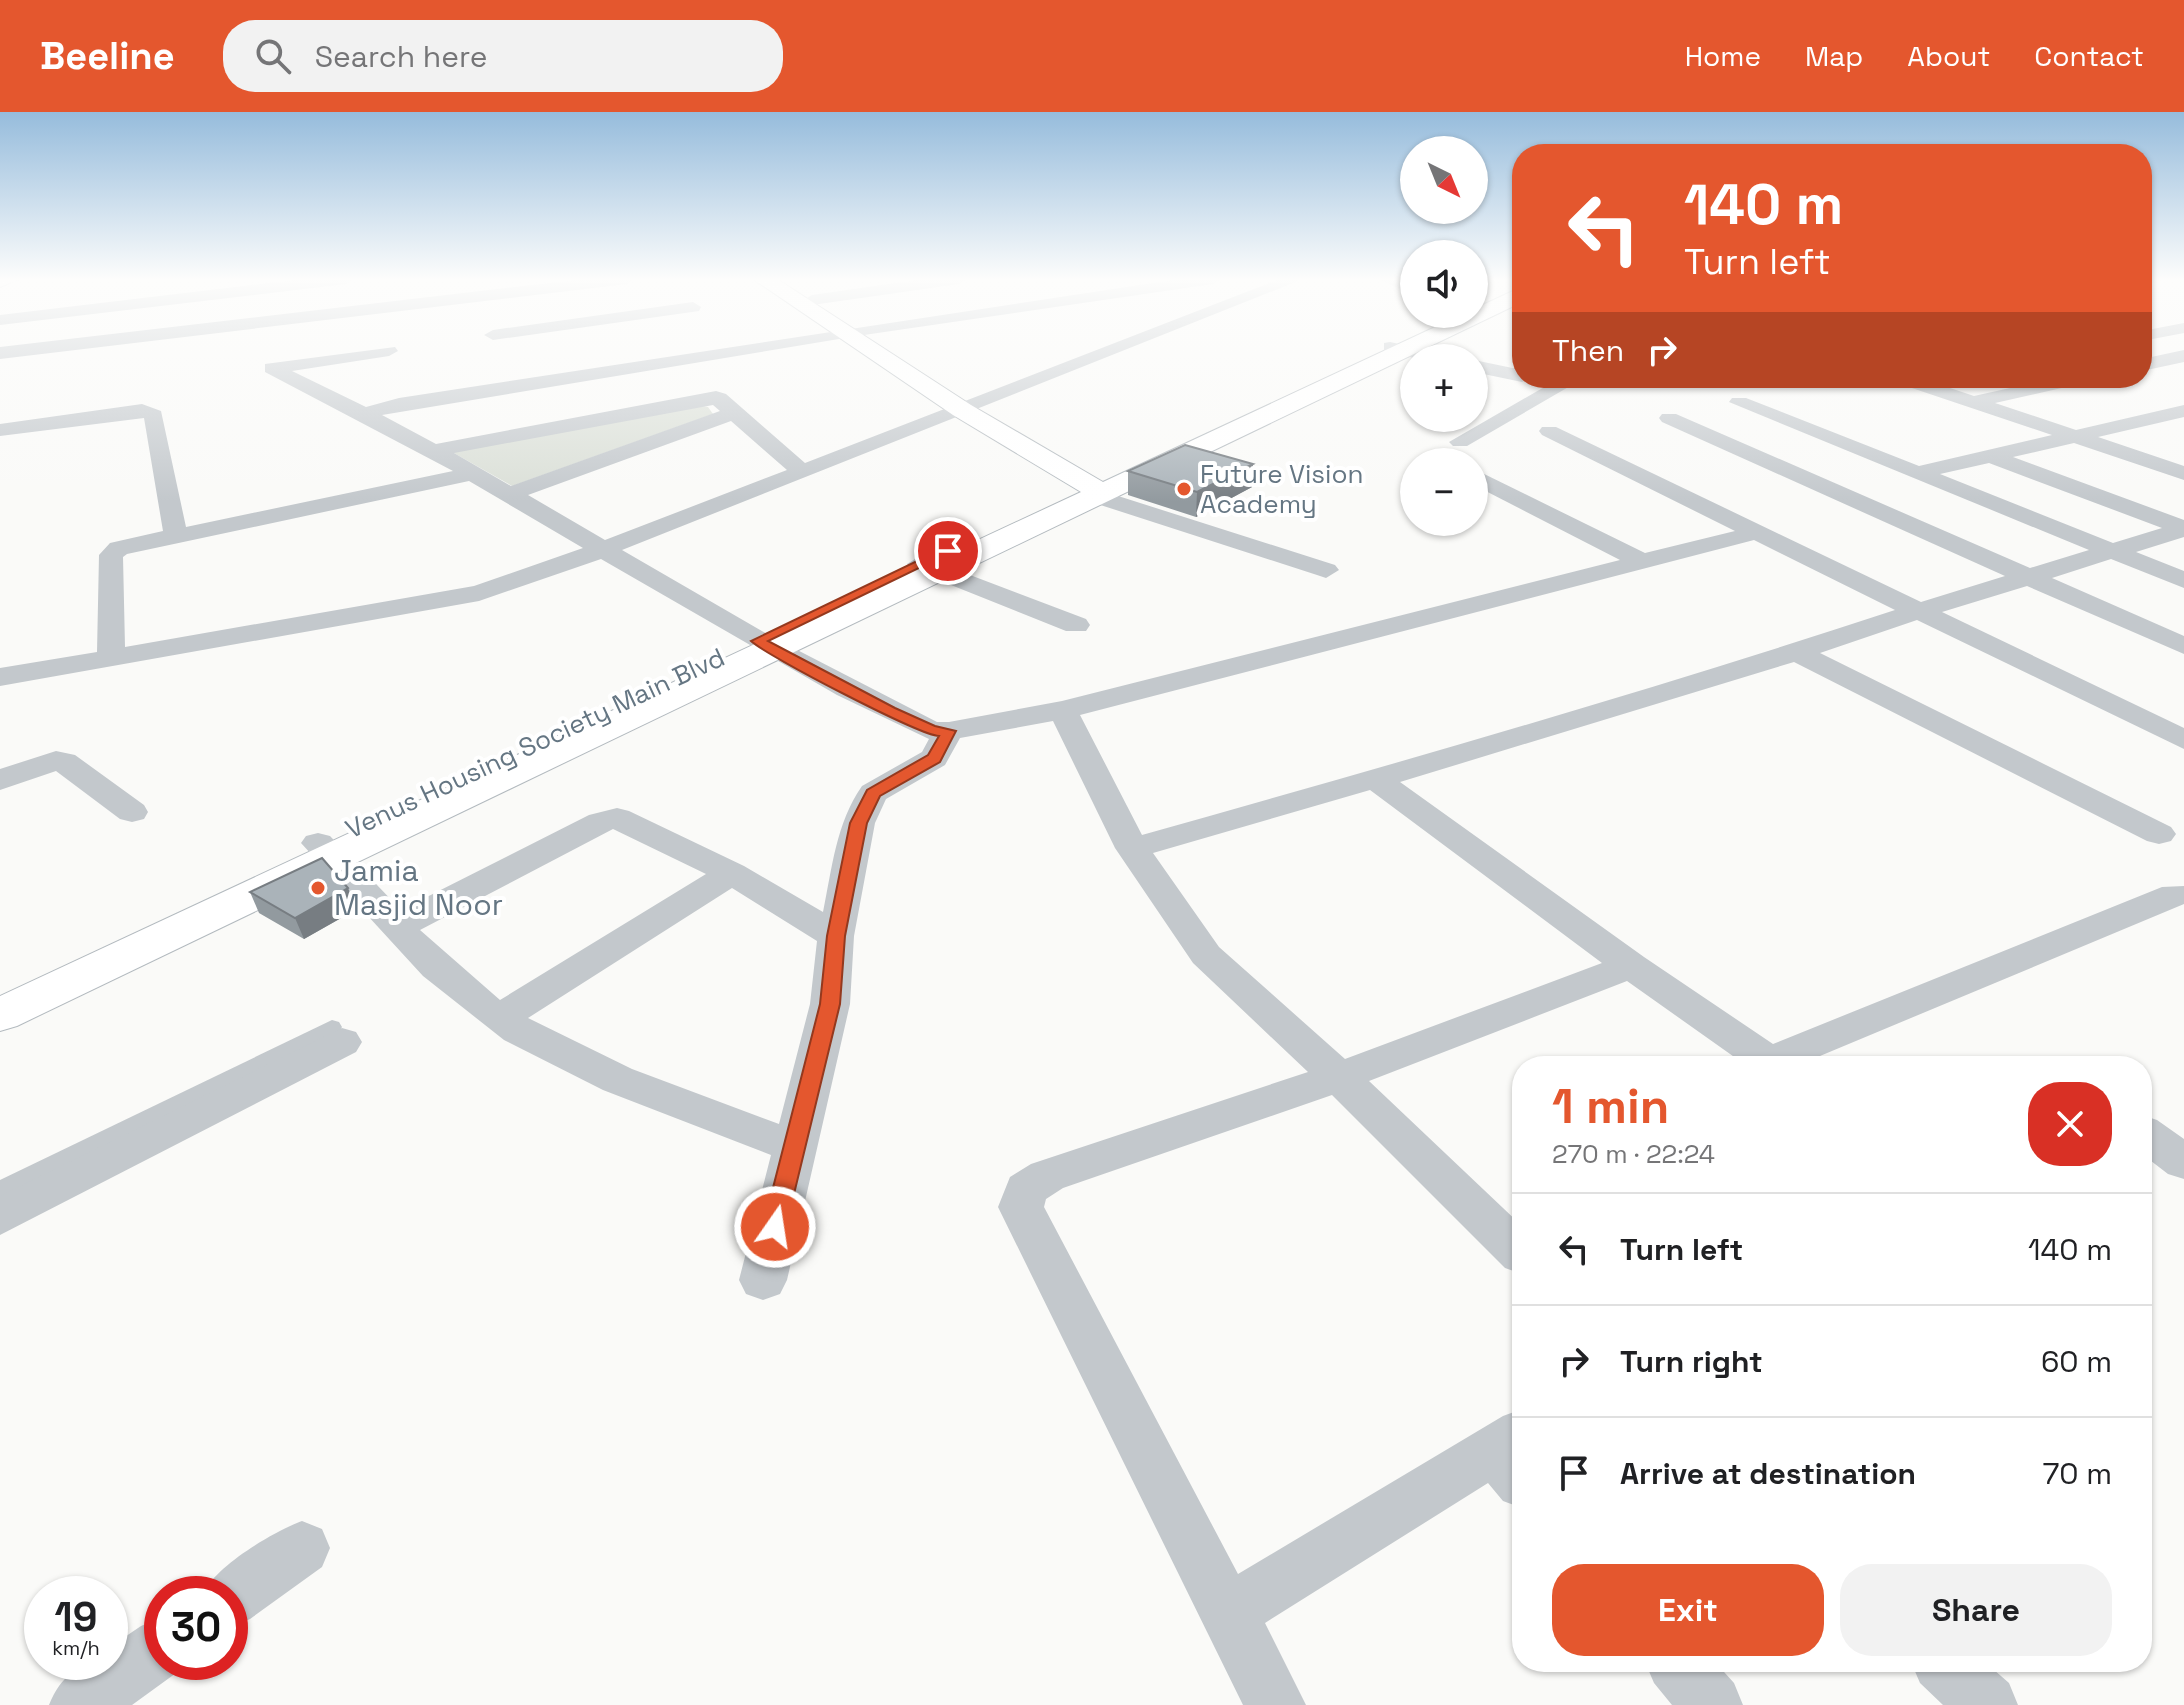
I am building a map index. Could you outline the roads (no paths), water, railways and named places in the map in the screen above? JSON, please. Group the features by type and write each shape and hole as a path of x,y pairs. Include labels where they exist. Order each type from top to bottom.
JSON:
{"street":[{"path":"373,353 272,368 369,412 766,645 932,731 949,731 1063,710 1758,532"},
{"path":"369,412 399,404 725,353"},
{"path":"886,353 968,408 1099,487 1326,570"},
{"path":"0,677 445,602 604,549 1107,353"},
{"name":"Venus Housing Society Main Blvd","path":"0,991 325,850 1389,353"},
{"path":"2152,363 2184,356"},
{"path":"676,361 802,472"},
{"path":"1488,369 1512,374"},
{"path":"1460,442 1557,388"},
{"path":"1933,388 2184,473"},
{"path":"1975,401 2035,388"},
{"path":"1739,402 2184,580"},
{"path":"432,451 726,406"},
{"path":"507,495 726,406"},
{"path":"0,430 142,410 154,415 176,535"},
{"path":"1918,473 2184,411"},
{"path":"1669,418 2184,646"},
{"path":"1549,431 2184,740"},
{"path":"1990,456 2184,529"},
{"path":"111,658 111,555 119,548 470,474"},
{"path":"1488,483 1643,562"},
{"path":"1132,848 1375,779 1796,652 2184,529"},
{"path":"928,567 1076,625"},
{"path":"1796,652 2159,834"},
{"path":"1063,710 1132,848 1206,955 1339,1077 1512,1245"},
{"path":"763,1280 793,1146 830,1004 836,936 858,823 873,793 934,758 949,731"},
{"path":"0,780 56,760 64,762 132,812"},
{"path":"1375,779 1631,966 1760,1056"},
{"path":"399,926 601,822 617,818 732,873 836,936"},
{"path":"325,850 441,971 517,1029 609,1073 793,1146"},
{"name":"Venus Housing Society Main Blvd","path":"0,1015 325,850"},
{"path":"501,1017 732,873"},
{"path":"1791,1056 2175,895"},
{"path":"1275,1705 1021,1207 1026,1189 1047,1176 1339,1077 1631,966"},
{"path":"0,1217 337,1035"},
{"path":"2152,1138 2184,1162"},
{"path":"1226,1614 1512,1456"},
{"path":"248,1586 302,1548"},
{"path":"80,1705 144,1660"},
{"path":"1684,1672 1712,1705"},
{"path":"1952,1672 1987,1705"}],"lane":[{"path":"0,1190 337,1035"}],"place":[{"name":"Future Vision Academy","path":"1184,489"},
{"name":"Jamia Masjid Noor","path":"318,888"}]}
